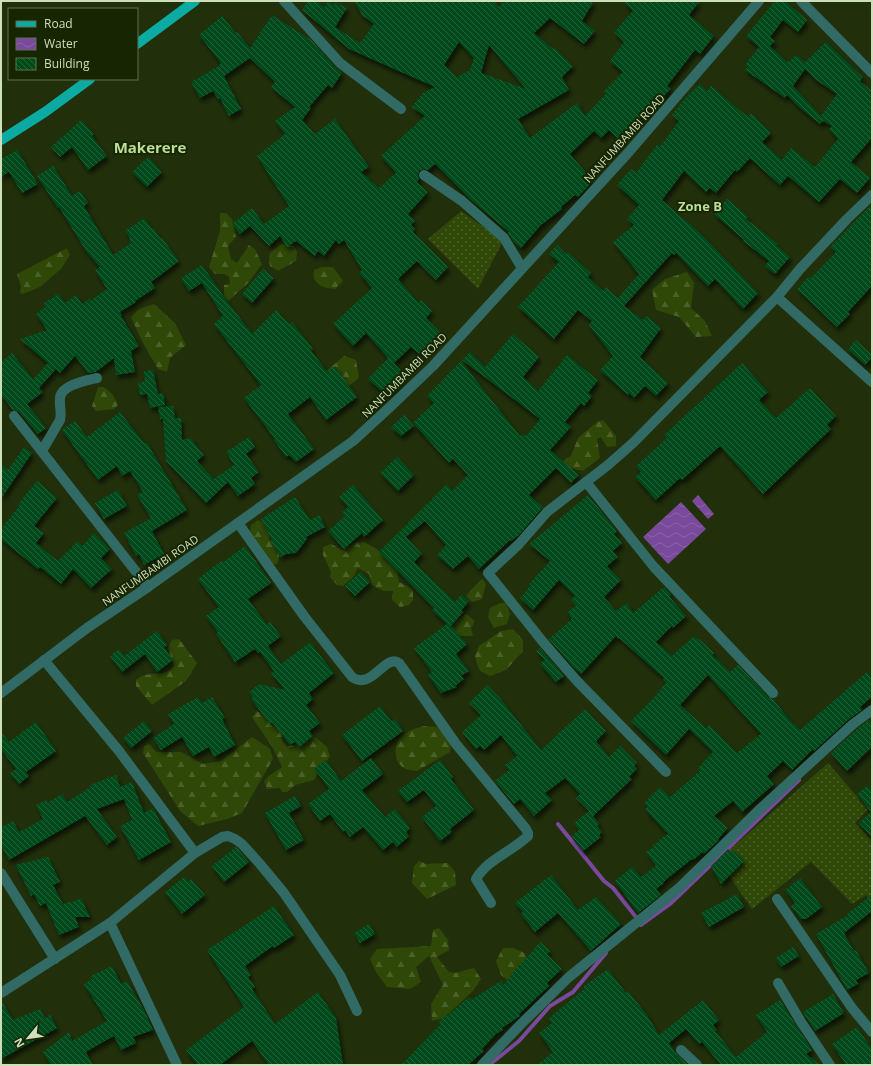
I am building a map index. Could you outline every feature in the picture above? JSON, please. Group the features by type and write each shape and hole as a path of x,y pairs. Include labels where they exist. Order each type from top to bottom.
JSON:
{"main road":[{"path":"138,43 195,1"},
{"path":"1,140 45,112 89,80"}],"street":[{"path":"284,1 340,63 401,109"},
{"name":"NANFUMBAMBI ROAD","path":"1,693 86,628 353,441 433,366 627,154 759,1"},
{"path":"801,1 872,72"},
{"path":"424,175 462,201 504,238 522,268"},
{"path":"666,772 576,681 488,573 519,544 548,512 634,442 777,297 800,269 872,195"},
{"path":"777,297 872,382"},
{"path":"42,451 60,420 61,394 74,384 97,378"},
{"path":"14,416 148,586"},
{"path":"586,482 654,567 773,693"},
{"path":"238,522 304,616 352,677 357,681 363,681 391,662 397,661 456,744 526,829 528,836 496,858 476,879 491,903"},
{"path":"44,660 123,756 194,853"},
{"path":"482,1065 569,977 678,889 759,810 852,724 872,710"},
{"path":"1,993 110,923 194,853 226,836 232,837 242,844 284,893 340,975 357,1011"},
{"path":"1,873 55,959"},
{"path":"777,899 852,1008 872,1032"},
{"path":"110,923 176,1065"},
{"path":"778,983 801,1022 830,1065"},
{"path":"681,1050 696,1065"}],"green space":[{"path":"461,211 503,241 478,289 428,239"},
{"path":"220,213 226,213 232,219 236,237 228,246 231,259 237,263 249,245 255,249 262,264 248,283 228,301 224,296 224,285 230,284 229,277 224,274 215,274 209,267 220,231"},
{"path":"282,244 294,246 297,252 296,261 278,271 270,266 269,258 271,252"},
{"path":"67,248 70,255 61,269 40,287 23,294 20,293 21,286 17,274"},
{"path":"322,267 333,267 343,281 335,289 323,287 314,279 314,270"},
{"path":"687,272 694,283 691,308 705,321 712,336 696,337 679,317 656,310 652,290 665,279"},
{"path":"154,304 175,323 186,345 170,358 167,372 158,369 141,339 131,317 139,309"},
{"path":"344,356 356,360 359,378 346,388 323,374"},
{"path":"98,387 104,387 113,395 118,405 114,409 96,411 92,406"},
{"path":"603,420 616,436 616,446 607,447 601,437 597,439 600,458 583,471 566,467 563,463 565,459 571,456 578,438 597,422"},
{"path":"258,520 277,530 269,538 279,553 279,560 277,564 270,565 250,535 251,525"},
{"path":"364,542 377,549 397,571 399,582 409,587 413,591 413,600 409,605 400,607 392,600 393,591 383,591 372,585 369,574 358,568 354,576 343,586 337,585 330,577 331,572 323,555 323,547 331,544 342,550 354,543"},
{"path":"482,579 486,584 482,599 472,602 466,596"},
{"path":"500,603 506,603 510,614 507,624 494,628 488,617 490,608"},
{"path":"466,614 475,621 471,628 473,636 457,636 451,628 456,620"},
{"path":"513,629 523,640 523,651 506,670 490,676 480,671 475,656 479,646 501,631"},
{"path":"179,639 197,663 186,681 152,705 136,686 136,680 139,677 167,672 170,670 174,666 168,648 172,640"},
{"path":"257,711 277,721 281,728 282,741 287,747 315,737 327,747 330,756 314,780 295,785 287,792 282,792 280,788 267,789 264,781 282,767 273,748 252,717"},
{"path":"424,726 442,727 451,741 450,752 417,771 405,769 396,757 397,743 403,735"},
{"path":"252,737 270,749 273,759 242,813 227,819 198,826 180,811 143,753 144,746 149,744 156,752 181,752 203,764 221,761"},
{"path":"828,763 868,809 855,823 872,841 872,901 866,895 852,904 811,862 752,909 718,860"},
{"path":"419,861 426,864 448,863 455,872 456,885 427,899 412,883 414,866"},
{"path":"439,928 448,940 449,950 437,957 449,972 455,973 474,968 481,979 473,991 444,1018 432,1021 431,1004 443,985 429,956 416,967 421,982 410,989 387,987 376,972 370,959 377,949 431,946 433,930"},
{"path":"503,948 513,948 525,953 532,974 514,986 501,975 496,961"}],"water":[{"path":"698,495 714,514 708,519 692,501"},
{"path":"681,502 706,529 668,564 643,537"}],"building":[{"path":"308,1 316,1 325,7 328,1 334,5 335,2 347,8 335,27 360,43 374,24 362,15 354,1 493,1 499,7 504,1 594,1 582,21 595,31 584,44 550,18 534,33 553,49 555,48 573,66 562,77 569,90 518,119 530,138 577,103 585,116 606,94 603,92 623,72 610,61 624,42 614,32 633,11 623,1 700,1 689,15 714,36 700,54 695,50 667,86 671,89 618,139 609,130 601,138 594,131 570,154 593,181 578,197 575,195 561,207 562,209 541,225 521,248 514,242 508,233 509,232 471,200 435,164 428,170 424,169 419,171 419,179 417,182 428,192 408,214 415,221 411,225 415,229 413,232 448,267 436,280 417,261 398,279 418,302 421,300 432,311 426,318 441,333 419,354 411,347 394,363 405,375 386,395 368,379 388,358 366,333 353,346 333,324 372,288 359,273 362,270 344,240 339,244 336,240 324,256 318,251 315,256 296,241 287,247 280,236 269,246 250,226 240,234 232,224 252,208 264,224 289,206 257,156 285,134 275,121 295,107 271,87 275,82 250,58 224,76 241,109 229,116 220,98 218,99 213,91 200,98 191,82 219,66 221,63 199,35 222,16 250,48 272,15 311,40 342,73 332,88 328,85 309,107 311,108 302,120 315,134 335,119 369,167 361,172 379,188 396,173 381,156 425,116 412,107 423,93 435,87 349,49 302,10","holes":["459,42 474,58 470,70 457,77 444,65","489,45 526,89 481,73"]},
{"path":"775,1 785,1 807,20 798,32 783,20 770,37 775,41 770,46 787,62 789,62 796,55 805,62 826,42 863,77 860,81 872,91 872,138 851,162 870,178 857,193 840,179 819,202 788,176 780,185 750,158 737,172 735,170 716,193 710,188 706,192 684,171 662,200 701,234 758,293 743,309 715,279 708,286 676,253 674,255 672,253 624,306 643,320 646,316 661,328 640,357 668,383 656,396 645,386 634,398 629,393 628,395 600,370 613,356 589,325 592,321 578,310 554,339 518,307 559,262 549,254 557,245 566,254 568,252 591,273 588,277 603,291 606,287 618,298 639,274 613,242 634,225 627,219 639,205 617,185 631,169 636,173 657,145 660,147 679,121 672,115 687,96 700,84 707,91 711,86 748,117 751,113 771,133 762,142 782,160 791,148 815,167 838,139 829,129 832,126 823,121 820,124 787,95 785,98 745,70 748,67 745,65 759,47 746,36","holes":["805,69 816,80 837,94 821,116 793,86"]},
{"path":"81,120 94,134 92,136 107,156 88,170 72,147 60,157 51,147"},
{"path":"17,150 38,184 22,193 9,172 1,177 1,159"},
{"path":"148,157 162,172 147,187 132,172"},
{"path":"53,166 72,196 80,191 88,203 84,206 113,255 131,243 130,238 125,231 144,218 161,239 162,238 179,261 151,282 155,288 120,312 139,346 131,351 135,372 116,375 114,358 96,372 88,373 75,356 60,373 56,369 39,388 43,392 27,404 46,428 38,434 19,412 13,410 1,395 1,362 12,353 33,379 48,363 20,339 47,330 36,314 46,306 44,303 58,294 65,303 76,295 82,304 89,299 90,301 107,289 95,270 100,267 86,251 59,207 58,208 37,176"},
{"path":"727,199 748,217 746,219 778,244 776,245 790,257 775,274 765,266 769,261 743,241 744,240 714,214"},
{"path":"872,204 872,286 848,312 850,314 837,327 797,289 809,276 811,278 836,252 830,247"},
{"path":"202,265 252,334 276,310 289,324 292,322 313,349 311,350 327,372 335,366 357,397 326,420 310,397 288,414 314,449 296,462 289,455 286,457 274,440 275,439 244,398 261,385 214,324 223,316 202,283 189,291 181,278"},
{"path":"263,269 274,278 252,303 242,294"},
{"path":"513,334 539,357 523,377 538,391 567,355 598,380 588,393 592,396 584,406 581,403 565,422 571,427 550,450 579,475 571,483 556,468 529,495 543,507 519,535 511,541 510,540 479,569 468,556 453,569 437,555 446,545 425,521 406,537 422,554 414,562 455,602 461,595 469,601 461,611 463,612 451,626 467,644 456,654 469,671 461,676 464,679 455,686 457,687 441,693 428,675 432,672 414,648 447,624 432,610 434,608 379,552 447,484 452,491 468,475 453,459 449,463 413,423 434,403 427,396 461,361 520,436 523,434 526,436 540,419 462,360 470,352 485,367"},
{"path":"856,340 872,355 872,358 865,365 848,349"},
{"path":"742,363 768,392 759,400 776,418 810,388 836,416 827,425 831,429 763,494 720,446 682,480 680,478 656,500 635,477 641,472 636,466 667,438 664,435"},
{"path":"153,370 158,394 163,393 165,405 150,408 147,394 140,395 138,383 145,381 144,371"},
{"path":"173,406 175,418 181,418 182,440 191,438 204,455 197,461 214,479 234,465 226,452 249,437 255,447 246,454 259,472 251,478 255,484 238,496 228,482 206,503 166,461 163,419 160,419 158,407"},
{"path":"120,412 144,443 147,443 187,510 152,531 164,554 144,565 139,554 136,556 124,533 151,518 137,495 143,492 130,471 122,476 117,466 98,480 62,430 75,421 87,437"},
{"path":"404,415 414,426 401,436 391,427"},
{"path":"24,447 32,453 1,499 1,465 8,470"},
{"path":"397,457 414,475 398,491 380,473"},
{"path":"37,481 57,498 34,526 44,533 36,543 58,561 78,541 82,546 94,533 110,549 101,558 112,569 91,588 73,569 61,584 40,567 38,569 1,539 1,529 20,505 18,504"},
{"path":"353,485 383,520 364,537 362,533 344,549 328,531 345,516 342,513 348,507 339,497"},
{"path":"118,490 127,506 104,519 95,503"},
{"path":"588,495 617,531 614,534 622,543 613,551 618,557 607,566 621,580 604,597 616,611 627,603 633,613 664,587 671,595 669,596 686,616 673,628 672,626 656,642 672,656 694,636 698,640 699,639 714,653 712,655 730,672 738,665 768,697 773,699 793,724 794,723 800,730 867,672 872,679 872,697 860,707 862,710 849,719 814,751 813,749 792,770 783,761 767,776 774,784 742,812 733,801 714,816 728,828 718,839 719,840 704,854 703,852 693,860 692,859 663,882 664,883 656,889 661,895 638,913 615,881 632,867 641,877 656,866 646,852 668,834 645,809 648,806 644,803 660,787 670,797 700,771 698,768 713,752 689,729 666,755 631,721 666,683 663,680 664,678 616,636 581,674 573,667 549,639 572,619 567,612 576,606 571,600 575,596 559,580 533,610 520,598 531,585 529,584 550,561 529,544","holes":["708,675 761,734 737,753 709,725 706,728 680,705"]},
{"path":"295,497 310,520 319,515 325,527 306,537 307,539 296,553 286,554 281,557 271,541 272,540 261,519"},
{"path":"245,546 271,583 248,599 267,625 270,622 281,636 268,646 281,664 310,642 334,673 309,693 313,699 306,705 320,723 309,731 313,736 299,747 295,742 290,745 272,722 270,724 251,699 253,697 249,692 260,684 285,690 271,673 274,671 260,652 258,653 255,649 235,662 216,634 218,632 206,616 219,607 198,579 221,561 222,563"},
{"path":"360,572 370,582 355,596 345,586"},
{"path":"157,631 167,645 164,647 173,660 157,672 145,654 122,672 110,656 119,649 124,656"},
{"path":"540,648 564,676 556,682 540,664 545,660 536,651"},
{"path":"487,685 500,698 541,750 585,709 606,731 596,741 609,757 620,746 637,763 634,766 637,769 629,777 632,779 593,816 599,824 597,825 602,832 599,835 601,837 583,851 572,836 579,830 574,823 589,811 576,798 580,794 565,778 545,793 552,800 534,816 520,799 514,804 495,781 509,770 505,765 517,756 501,735 484,750 480,746 476,749 462,732 481,715 469,703"},
{"path":"198,697 202,703 212,697 225,718 222,719 235,745 214,757 209,747 193,756 182,737 161,750 153,738 174,724 168,714"},
{"path":"380,706 391,721 395,719 403,731 362,761 342,735"},
{"path":"869,720 872,724 872,747 847,771 831,753"},
{"path":"144,721 152,731 131,748 123,738"},
{"path":"36,722 56,751 26,772 29,776 19,784 10,773 16,769 1,749 1,732 9,742"},
{"path":"371,758 383,774 362,790 385,817 395,809 410,828 406,832 409,836 397,847 393,842 383,850 363,827 350,837 345,830 343,832 330,814 320,821 308,804 329,789 314,768 326,760 341,781"},
{"path":"440,760 453,777 451,779 474,810 450,829 452,832 440,841 422,817 436,806 424,790 407,802 398,791"},
{"path":"116,775 120,787 132,782 144,813 153,808 171,842 139,860 120,826 132,820 124,799 97,809 117,837 107,845 85,816 9,860 1,845 1,827 13,821 19,832 43,819 36,805 46,800 47,803 62,794 67,802 91,787 90,785"},
{"path":"867,786 872,791 872,837 859,823 871,812 857,794"},
{"path":"295,796 301,806 289,813 304,840 286,850 265,813"},
{"path":"236,847 249,862 224,882 212,866"},
{"path":"728,849 733,853 734,851 744,861 721,884 711,866"},
{"path":"48,857 60,882 53,885 63,904 70,903 81,898 90,917 75,917 79,927 59,935 46,903 40,906 34,894 31,896 16,865"},
{"path":"551,875 578,910 596,897 621,924 591,951 558,913 535,932 521,914 523,912 515,903"},
{"path":"184,877 188,882 191,879 205,895 182,914 165,892"},
{"path":"800,878 822,907 806,919 801,919 791,906 795,903 785,890"},
{"path":"737,894 744,907 709,927 701,913"},
{"path":"872,895 872,911 844,933 869,973 856,980 858,984 847,990 816,934 848,915 847,914"},
{"path":"274,906 294,935 274,948 273,946 245,966 251,975 248,977 255,987 252,989 275,1024 318,992 336,1018 343,1065 269,1065 252,1041 220,1065 198,1065 186,1050 244,1007 207,950"},
{"path":"369,924 375,934 360,943 354,933"},
{"path":"540,942 550,951 547,954 562,969 547,983 549,986 519,1014 520,1016 496,1034 482,1049 484,1051 468,1065 401,1065 441,1024 439,1022 448,1013 449,1014 469,997 471,1000 501,981 504,985 521,962 522,963"},
{"path":"793,947 799,956 781,967 776,958"},
{"path":"112,966 121,984 127,981 144,1010 153,1030 133,1037 136,1043 121,1050 114,1036 103,1042 86,1052 93,1065 51,1065 43,1052 69,1032 72,1041 107,1021 84,984 92,979 91,976"},
{"path":"608,969 626,993 628,991 647,1015 659,1035 703,1000 719,1020 713,1025 717,1030 715,1031 736,1057 767,1032 756,1015 780,1000 812,1050 806,1054 820,1065 721,1065 702,1042 699,1044 686,1029 669,1043 677,1055 688,1065 537,1065 553,1052 539,1033 552,1023 548,1019 584,989 584,986"},
{"path":"833,994 844,1013 815,1031 803,1012"},
{"path":"1,1000 13,1020 40,1009 45,1018 50,1015 57,1028 1,1059"},
{"path":"857,1027 872,1049 872,1065 846,1065 832,1044"}],"waterway":[{"path":"641,925 670,904 799,780"},
{"path":"558,824 604,881 613,888 636,917"},
{"path":"489,1065 519,1041 550,1006 573,992 606,953"}],"district":[{"name":"Makerere","path":"150,147"},
{"name":"Zone B","path":"700,206"}]}
